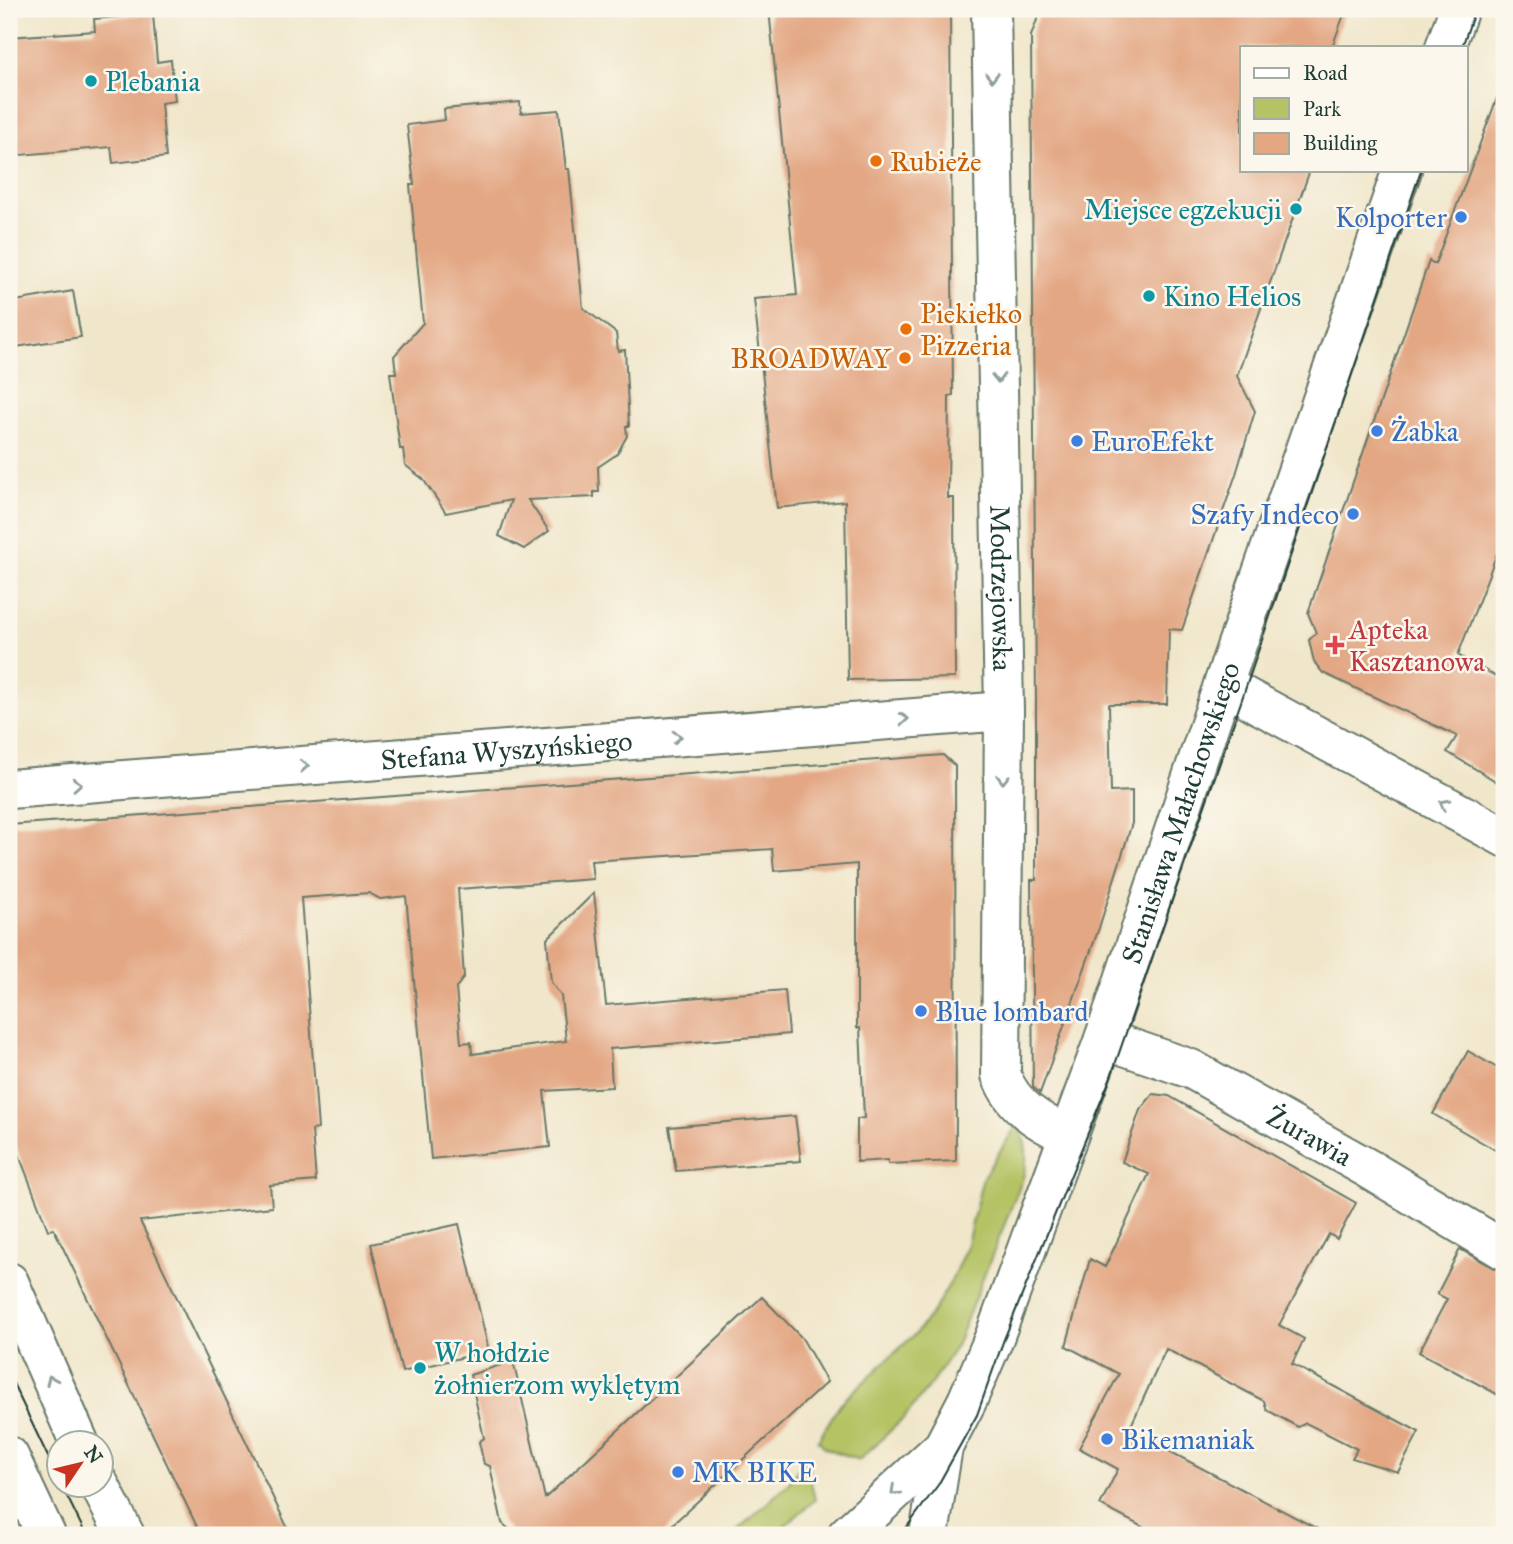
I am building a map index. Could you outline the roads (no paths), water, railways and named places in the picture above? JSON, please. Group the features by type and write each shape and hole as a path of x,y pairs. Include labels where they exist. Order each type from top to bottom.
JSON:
{"street":[{"name":"Modrzejowska","path":"990,9 1004,711 1001,1075 1007,1090 1018,1104 1041,1122 1068,1135"},
{"path":"1445,46 1459,9"},
{"name":"Stanisława Małachowskiego","path":"929,1535 943,1447 967,1401 994,1338 1104,1039 1223,684 1401,172"},
{"path":"1223,684 1504,837"},
{"name":"Stefana Wyszyńskiego","path":"9,789 1004,711"},
{"name":"Żurawia","path":"1104,1039 1191,1069 1369,1169 1504,1250"},
{"path":"9,1282 72,1428"},
{"name":"Stanisława Małachowskiego","path":"847,1535 943,1447"},
{"path":"9,1456 46,1535"},
{"path":"106,1498 125,1535"}],"tram line":[{"path":"1462,46 1475,9"},
{"path":"901,1535 938,1485 977,1415 1003,1342 1110,1079 1420,172"},
{"path":"9,1375 46,1453"},
{"path":"68,1498 86,1535"}],"place":[{"name":"Plebania","path":"91,81"},
{"name":"Rubieże","path":"876,161"},
{"name":"Miejsce egzekucji","path":"1296,209"},
{"name":"Kolporter","path":"1461,217"},
{"name":"Kino Helios","path":"1149,296"},
{"name":"Piekiełko Pizzeria","path":"906,329"},
{"name":"BROADWAY","path":"905,358"},
{"name":"Żabka","path":"1377,431"},
{"name":"EuroEfekt","path":"1077,441"},
{"name":"Szafy Indeco","path":"1353,514"},
{"name":"Apteka Kasztanowa","path":"1335,645"},
{"name":"Blue lombard","path":"921,1011"},
{"name":"W hołdzie żołnierzom wyklętym","path":"420,1368"},
{"name":"Bikemaniak","path":"1107,1439"},
{"name":"MK BIKE","path":"678,1472"}]}
